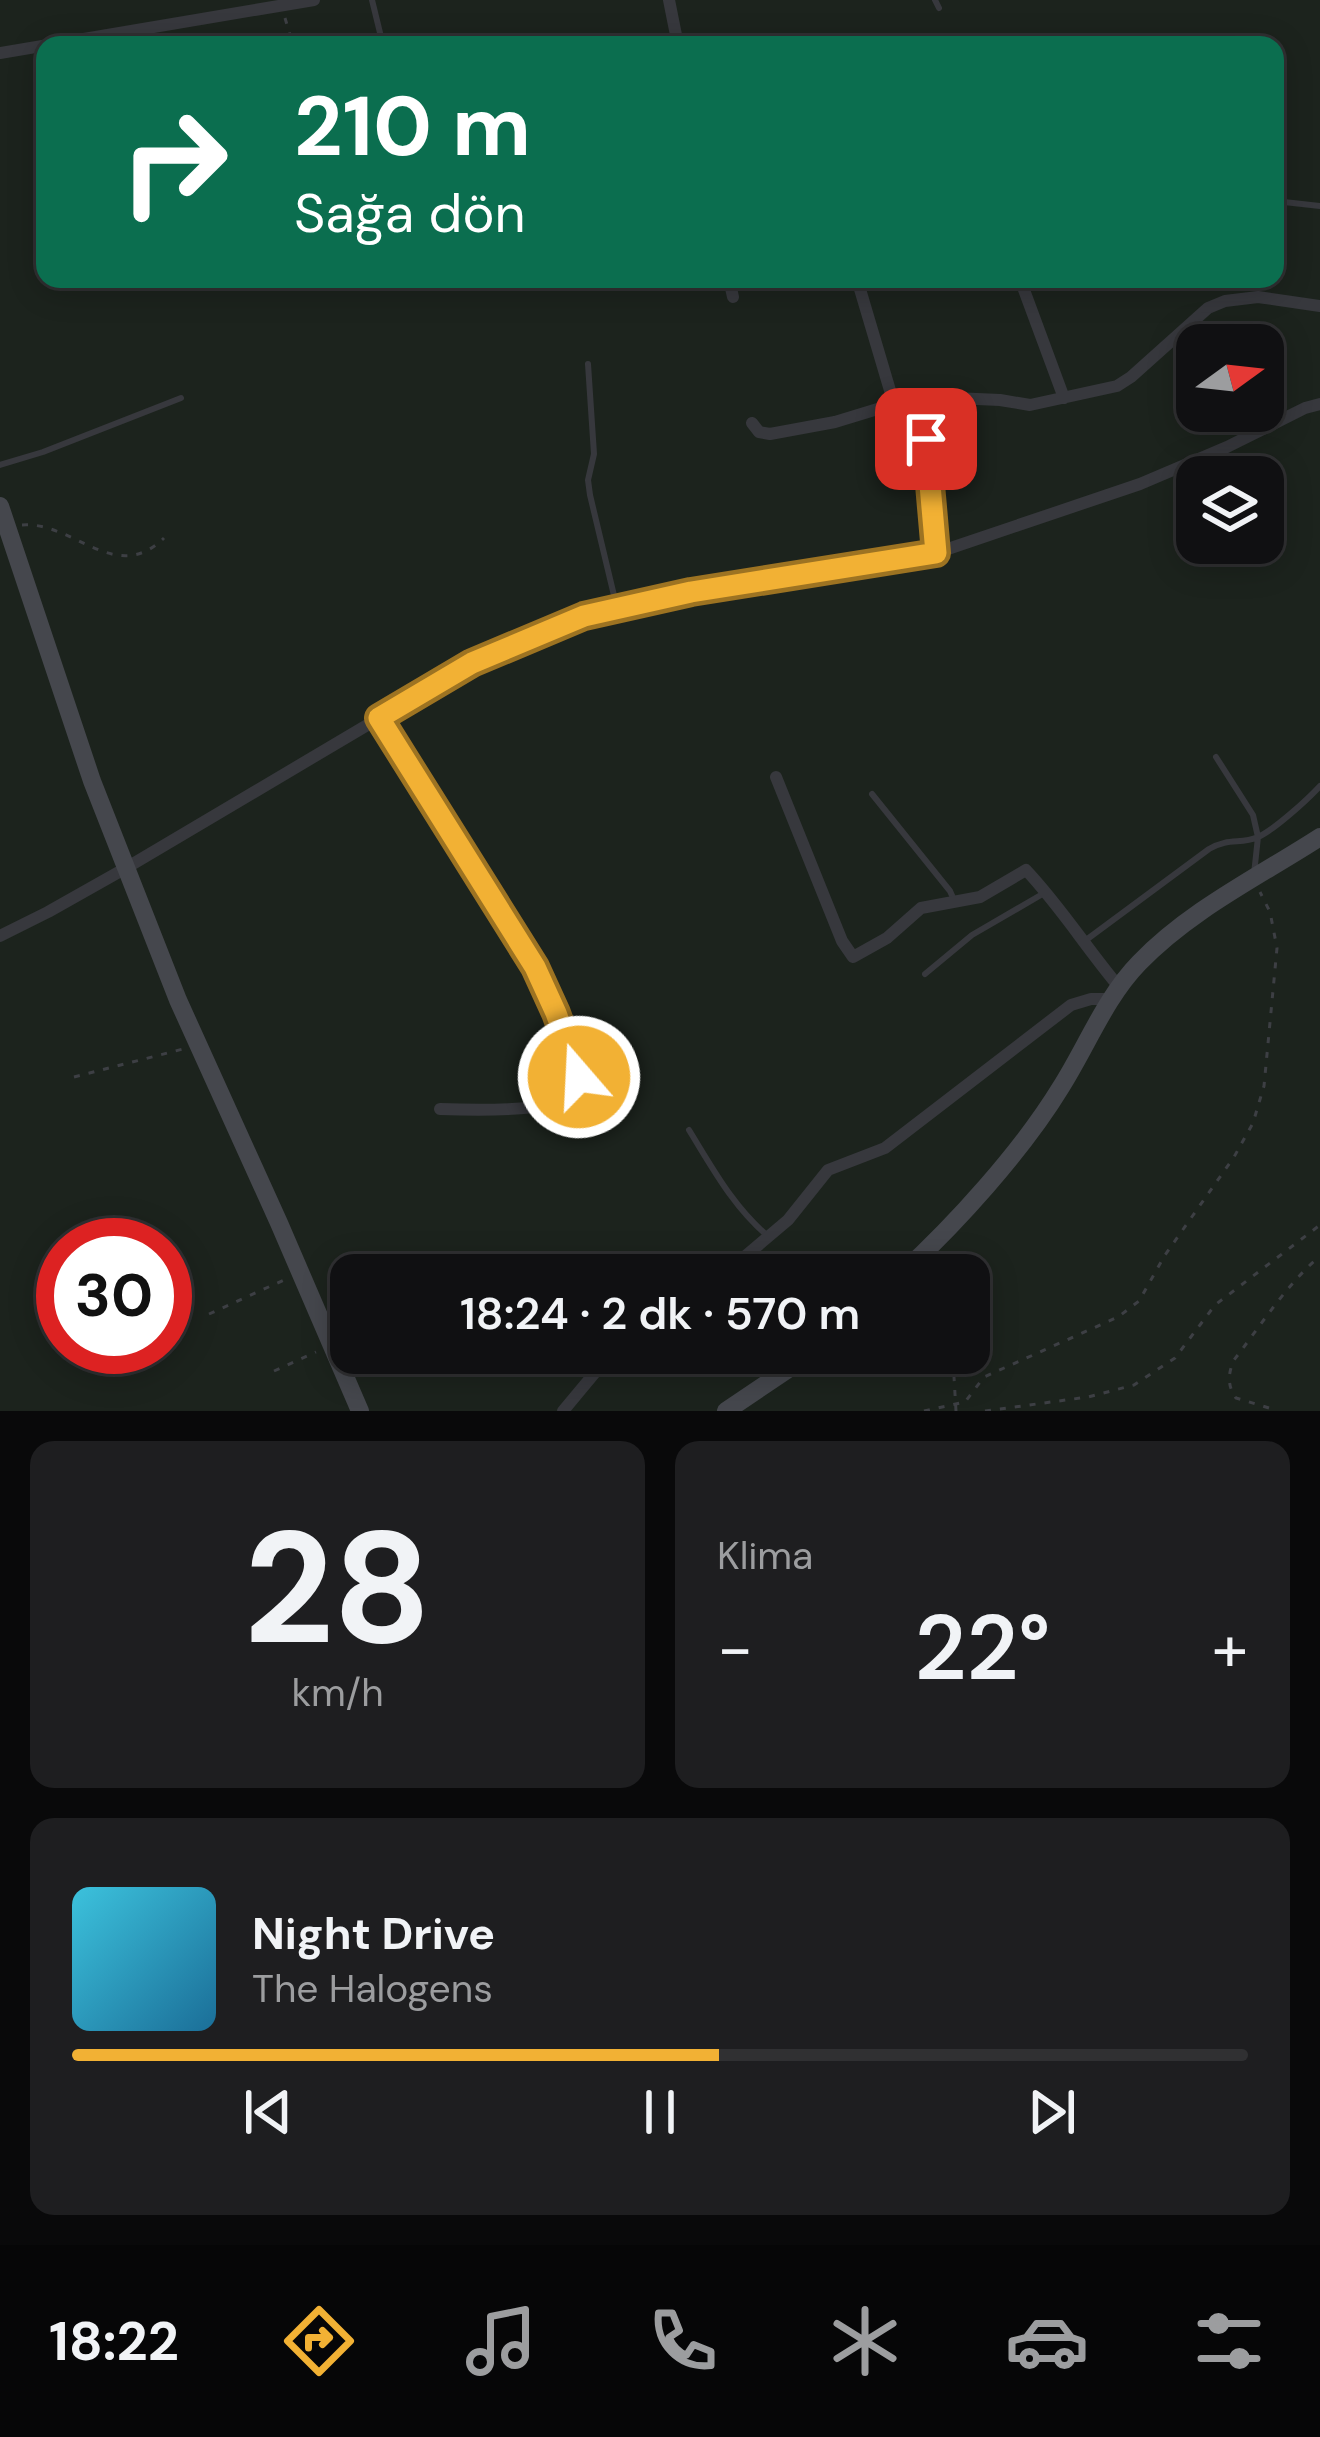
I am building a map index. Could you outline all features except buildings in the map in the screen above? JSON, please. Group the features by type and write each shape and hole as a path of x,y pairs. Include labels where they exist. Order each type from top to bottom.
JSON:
{"street":[{"path":"100,36 314,0"},
{"path":"668,0 676,36"},
{"path":"0,53 36,47"},
{"path":"731,288 733,297"},
{"path":"860,288 894,404"},
{"path":"1023,288 1064,398"},
{"path":"752,423 759,432 770,434 835,422 894,404 954,398 1030,405 1064,398 1117,386 1208,308 1225,301 1258,297 1320,306"},
{"path":"923,401 936,553"},
{"path":"0,936 126,868 472,663 584,616 691,592 936,553 1139,484 1320,404"},
{"path":"2,516 92,782 178,1000 330,1340"},
{"path":"379,718 535,967 578,1069 573,1093 560,1102 496,1111 440,1109"},
{"path":"776,777 842,941 853,957 887,938 921,908 980,897 1026,870 1064,911 1116,993"},
{"path":"920,1254 1013,1155 1137,965 1186,920 1320,838"},
{"path":"749,1254 788,1220 829,1169 885,1148 1052,1017 1071,1006 1116,993"},
{"path":"344,1374 360,1411"},
{"path":"563,1411 594,1374"},
{"path":"727,1411 781,1374"}],"lane":[{"path":"372,0 381,36"},
{"path":"1284,202 1320,206"},
{"path":"588,364 594,454 588,480 617,609"},
{"path":"0,465 181,398"},
{"path":"1216,757 1253,815 1258,838 1254,880"},
{"path":"1089,951 1209,849 1227,841 1258,838 1320,786"},
{"path":"872,794 955,903"},
{"path":"926,974 972,935 1047,892"},
{"path":"689,1130 733,1201 769,1238"}],"path":[{"path":"281,5 290,36"},
{"path":"2,516 57,530 109,554 130,556 155,547 164,538"},
{"path":"924,1411 965,1405 984,1377 1118,1318 1138,1301 1234,1156 1253,1123 1264,1086 1277,948 1270,912 1254,880"},
{"path":"74,1077 198,1046"},
{"path":"986,1411 1088,1397 1135,1385 1174,1358 1215,1305 1320,1225"},
{"path":"1269,1408 1236,1398 1230,1369 1320,1256"},
{"path":"209,1314 301,1273"},
{"path":"274,1371 330,1346"},
{"path":"954,1374 956,1411"}],"shaded area":[{"path":"0,0 1320,0 1320,1411 0,1411"}],"route":[{"path":"579,1077 535,967 379,718 472,663 584,616 691,592 936,553 926,439"}]}
